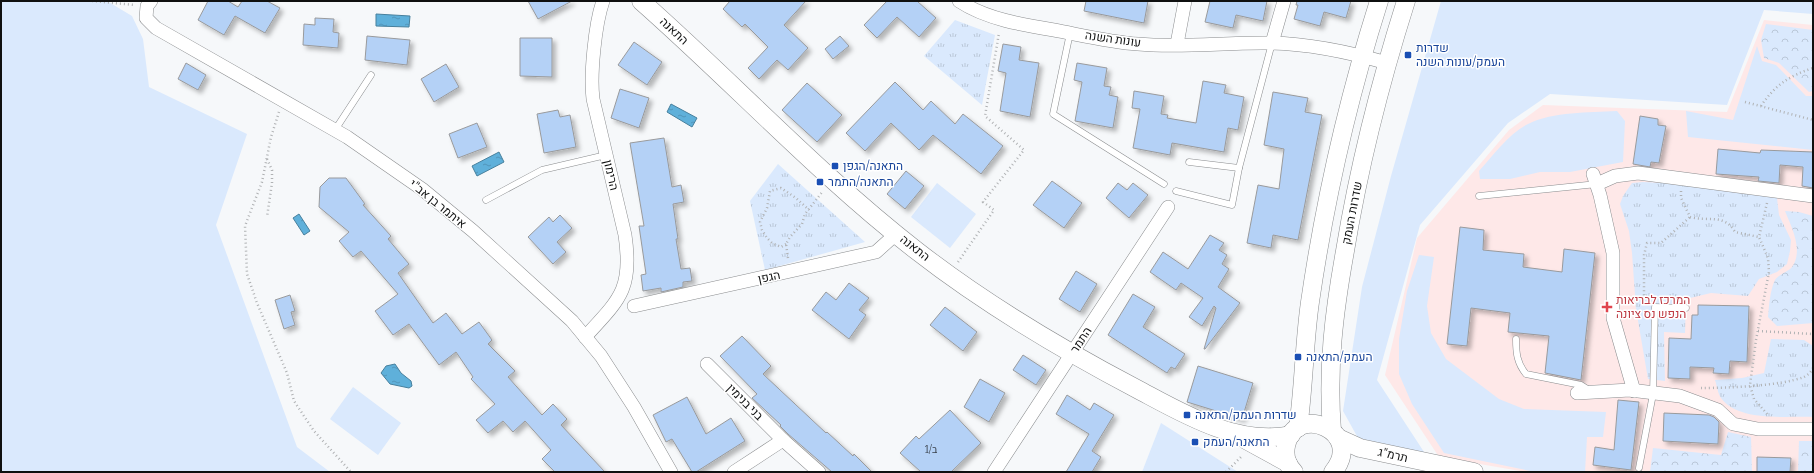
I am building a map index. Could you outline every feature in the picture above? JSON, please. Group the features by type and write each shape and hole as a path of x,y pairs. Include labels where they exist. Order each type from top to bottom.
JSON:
{"street":[{"name":"הרימון","path":"585,337 621,296 627,276 628,257 625,235 591,84 599,13 603,1"},
{"name":"התאנה","path":"641,1 837,184 918,252 949,274 1072,354 1193,418 1233,433 1291,468"},
{"name":"עונות השנה","path":"959,1 966,6 986,7 1001,19 1026,26 1137,44 1272,43 1324,47 1387,63"},
{"path":"1177,44 1185,1"},
{"path":"1272,43 1284,1"},
{"path":"1291,468 1286,449 1295,432 1310,302 1324,218 1338,148 1362,56 1379,1"},
{"name":"שדרות העמק","path":"1333,472 1339,464 1341,456 1341,447 1335,435 1330,377 1335,306 1363,154 1387,63 1406,1"},
{"name":"איתמר בן אב\"י","path":"149,4 146,18 156,28 335,130 422,189 473,231 572,321 601,356 634,407 671,472"},
{"path":"1634,391 1613,318 1613,253 1610,235 1595,179 1638,173 1813,196"},
{"name":"התמר","path":"994,472 1168,208"},
{"name":"הגפן","path":"634,306 876,252 896,234"},
{"name":"בני בנימין","path":"707,364 783,440 819,472"},
{"path":"1577,393 1610,390 1680,396 1718,410 1733,424 1758,429 1813,429"},
{"name":"תרמ\"ג","path":"1295,432 1312,424 1320,424 1335,435 1360,448 1474,472"},
{"name":"התאנה","path":"1233,433 1258,438 1270,438 1295,432"},
{"path":"734,472 783,440"}],"lane":[{"path":"1070,33 1053,114 1164,184"},
{"path":"1176,191 1232,205 1239,168 1272,43"},
{"path":"335,130 371,75"},
{"path":"486,200 542,170 606,155"},
{"path":"1189,162 1239,168"},
{"path":"1479,196 1595,179"},
{"path":"1639,468 1653,394 1654,307 1686,308"},
{"path":"1516,339 1516,353 1519,366 1526,374 1580,385 1592,392"}],"path":[{"path":"92,1 149,4"},
{"path":"949,274 994,210 983,202 1024,150 985,116 1001,19"},
{"path":"1760,106 1770,91 1779,84 1800,72 1813,68"},
{"path":"282,100 271,137 262,182 245,226 248,274 257,304 287,373 294,401 314,431 351,472"},
{"path":"1746,102 1813,120"},
{"path":"266,158 272,170 272,183 267,217"},
{"path":"1680,178 1681,198 1690,217"},
{"path":"809,210 787,191 781,188 775,189 768,194 766,208 760,222 762,230 772,244 781,247 786,244 790,237 802,224 805,214 809,210 826,188"},
{"path":"1770,191 1759,237 1768,258 1769,272 1750,385 1754,399 1768,413 1773,429"},
{"path":"1690,217 1704,220 1722,220 1731,225 1735,232 1759,237"},
{"path":"1654,327 1644,297 1644,256 1647,244 1661,244 1690,217"},
{"path":"1758,331 1813,334"},
{"path":"1680,396 1699,388 1750,385 1805,376 1813,368"},
{"path":"1226,472 1253,444"}],"shaded area":[{"name":"המרכז לבריאות הנפש נס ציונה","path":"1764,20 1813,25 1813,472 1526,472 1439,457 1385,375 1417,238 1509,130 1543,105 1727,112"}],"green space":[{"path":"1,1 107,1 132,16 143,39 149,87 247,134 216,225 297,447 330,472 1,472"},
{"path":"1441,1 1813,1 1813,14 1764,10 1727,105 1550,94 1508,123 1420,225 1377,380 1426,455 1358,438 1343,411 1362,287 1391,176"},
{"path":"955,20 995,35 982,105 924,56"},
{"path":"1766,24 1813,30 1813,91 1809,92 1779,63 1764,58 1761,40"},
{"path":"1757,46 1762,61 1776,65 1806,96 1813,96 1813,150 1688,137 1686,111 1733,120"},
{"path":"1617,111 1625,121 1623,162 1570,172 1540,172 1510,179 1480,179 1479,171 1514,133 1528,124 1560,115"},
{"path":"778,164 865,242 765,270 750,201"},
{"path":"937,183 976,214 950,248 911,217"},
{"path":"1632,183 1664,183 1777,198 1779,215 1791,240 1787,264 1777,272 1759,279 1748,296 1711,293 1686,299 1685,333 1664,332 1665,381 1648,379 1636,309 1629,231 1620,204 1623,196"},
{"path":"1785,211 1799,212 1813,216 1813,323 1777,326 1768,317 1773,284 1779,276 1792,267 1797,253 1797,246 1793,231"},
{"path":"1419,255 1434,257 1427,306 1431,333 1446,359 1499,399 1524,409 1606,412 1603,437 1587,437 1585,472 1535,472 1444,453 1412,404 1399,374 1399,339 1407,291"},
{"path":"1771,339 1804,340 1813,346 1813,417 1777,417 1751,414 1739,411 1729,406 1721,398 1715,380 1742,378 1764,373"},
{"path":"353,387 401,423 378,455 330,419"},
{"path":"1161,423 1238,472 1142,472"},
{"path":"1728,432 1751,437 1752,472 1650,472 1653,448 1721,455"},
{"path":"1799,441 1813,441 1813,472 1798,472"}],"water":[{"path":"376,14 410,16 409,27 376,26"},
{"path":"671,104 697,118 692,127 667,112"},
{"path":"499,152 504,162 477,176 472,166"},
{"path":"299,214 310,231 304,235 293,218"},
{"path":"395,364 401,373 411,381 412,386 409,388 390,384 381,373 386,366"}],"building":[{"path":"208,1 228,1 238,7 242,1 267,1 280,8 265,33 235,16 224,35 198,20"},
{"path":"528,1 572,1 538,19"},
{"path":"730,1 806,1 784,25 808,48 788,70 777,60 759,79 748,68 768,47 745,24 742,27 723,9"},
{"path":"887,1 917,1 936,18 919,37 897,17 877,38 864,25"},
{"path":"1086,1 1148,1 1144,23 1084,11"},
{"path":"1210,1 1267,1 1263,21 1236,15 1233,28 1205,22"},
{"path":"1297,1 1351,1 1346,18 1324,12 1320,26 1294,19 1298,5 1296,5"},
{"path":"315,18 334,19 333,32 339,33 338,48 303,45 304,24 315,25"},
{"path":"367,36 410,40 407,65 365,60"},
{"path":"840,36 849,46 833,59 825,49"},
{"path":"520,38 552,38 552,77 520,76"},
{"path":"634,42 662,62 647,85 618,65"},
{"path":"1003,44 1021,47 1019,60 1039,63 1030,117 1000,111 1006,73 998,71"},
{"path":"186,63 206,75 198,90 178,79"},
{"path":"1077,63 1107,68 1104,86 1111,87 1109,95 1118,97 1113,128 1075,121 1082,82 1074,80"},
{"path":"446,64 459,87 434,102 421,79"},
{"path":"1203,81 1226,85 1224,93 1244,97 1238,130 1228,128 1224,152 1172,143 1170,155 1133,148 1140,109 1132,108 1134,91 1164,96 1161,114 1168,115 1167,118 1196,123"},
{"path":"895,82 923,110 931,101 955,124 963,114 1003,146 981,174 933,135 919,150 891,123 865,151 846,133"},
{"path":"807,83 842,115 817,142 782,110"},
{"path":"620,89 649,98 639,128 611,118"},
{"path":"1273,92 1308,98 1305,112 1322,115 1298,240 1273,235 1271,248 1247,243 1258,185 1279,189 1284,149 1264,145"},
{"path":"558,110 560,117 570,115 576,147 544,153 537,114"},
{"path":"1640,116 1658,119 1658,125 1666,126 1659,163 1651,162 1650,167 1633,164"},
{"path":"477,123 487,147 458,158 449,134"},
{"path":"664,138 672,187 681,185 684,202 673,204 678,239 676,239 681,269 690,268 692,281 683,282 683,287 661,292 661,288 643,291 641,275 646,274 639,226 644,226 630,143"},
{"path":"1718,149 1760,153 1761,150 1813,152 1813,188 1802,186 1803,167 1780,165 1779,183 1758,181 1759,177 1716,174"},
{"path":"906,171 924,186 905,209 887,194"},
{"path":"329,178 346,178 365,204 363,205 391,236 388,239 409,264 398,273 433,323 446,313 462,334 479,322 492,340 488,344 515,371 508,377 542,415 553,404 567,419 561,425 605,472 555,472 542,459 551,450 525,421 513,432 503,421 488,433 476,420 495,404 471,379 473,377 456,352 439,365 409,324 393,335 375,311 398,294 361,251 353,257 339,241 349,232 319,207 320,187"},
{"path":"1052,181 1082,203 1064,228 1033,205"},
{"path":"1118,183 1127,190 1133,183 1148,195 1129,218 1106,198"},
{"path":"560,215 572,228 557,242 566,252 553,264 528,237 549,217 553,222"},
{"path":"1460,227 1484,230 1483,250 1524,254 1523,267 1562,272 1564,249 1595,253 1581,380 1545,373 1549,336 1508,332 1510,313 1471,308 1467,346 1447,344"},
{"path":"1210,235 1224,243 1219,250 1227,255 1222,264 1229,269 1218,287 1240,303 1204,349 1216,308 1214,306 1202,326 1189,317 1203,298 1181,283 1176,290 1150,272 1163,252 1188,269"},
{"path":"1076,271 1097,284 1080,312 1059,299"},
{"path":"849,283 869,298 859,310 866,315 849,339 812,310 826,292 836,300"},
{"path":"1133,294 1155,307 1143,327 1185,354 1175,369 1171,367 1167,373 1108,335"},
{"path":"290,295 295,311 291,312 295,325 284,329 275,300"},
{"path":"1698,305 1749,306 1747,362 1730,361 1729,374 1713,373 1714,368 1690,367 1690,379 1668,378 1669,338 1691,339 1692,315 1698,315"},
{"path":"945,307 977,332 963,351 930,325"},
{"path":"742,336 771,366 763,374 826,433 827,432 853,456 854,454 872,472 832,472 788,434 780,426 781,425 752,398 757,394 720,356"},
{"path":"1023,355 1046,370 1036,385 1013,370"},
{"path":"1198,366 1253,383 1242,419 1187,402"},
{"path":"980,379 1005,393 989,422 964,407"},
{"path":"1067,395 1090,410 1094,403 1114,415 1092,451 1101,457 1092,472 1066,472 1089,434 1056,414"},
{"path":"687,397 706,434 731,418 745,441 696,472 692,472 672,439 666,442 653,415"},
{"path":"1618,400 1639,402 1631,470 1593,465 1595,447 1614,450"},
{"path":"950,410 981,443 951,472 921,472 900,453 916,436 919,439"},
{"path":"1664,413 1709,415 1714,417 1719,422 1718,444 1663,441"},
{"path":"1757,457 1791,458 1790,472 1757,472"}],"place":[{"name":"שדרות העמק/עונות השנה","path":"1408,55"},
{"name":"התאנה/הגפן","path":"835,166"},
{"name":"התאנה/התמר","path":"820,182"},
{"name":"המרכז לבריאות הנפש נס ציונה","path":"1607,307"},
{"name":"העמק/התאנה","path":"1298,357"},
{"name":"שדרות העמק/התאנה","path":"1187,415"},
{"name":"התאנה/העמק","path":"1195,442"}]}
